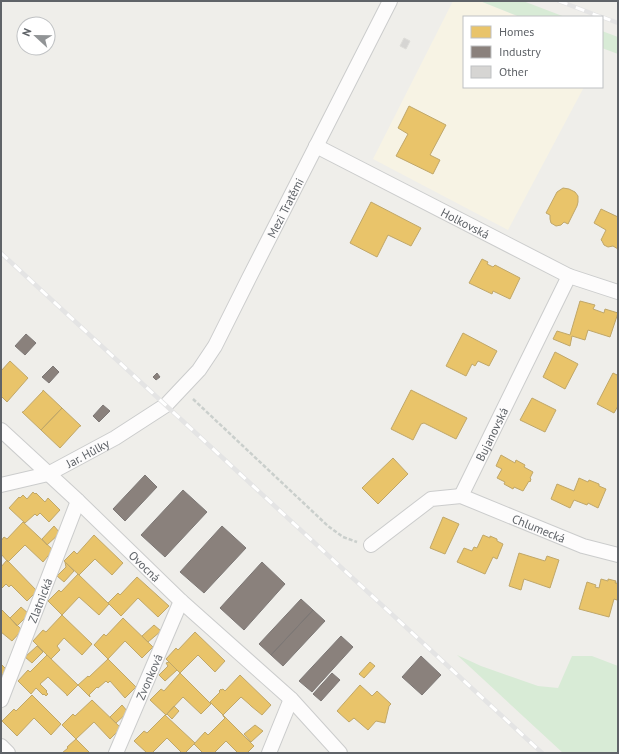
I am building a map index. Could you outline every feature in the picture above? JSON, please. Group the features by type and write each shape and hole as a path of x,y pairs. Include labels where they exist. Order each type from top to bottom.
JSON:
{"street":[{"name":"Mezi Tratěmi","path":"166,405 199,370 215,346 390,1"},
{"name":"Holkovská","path":"316,146 569,276 618,292"},
{"name":"Bujanovská","path":"461,496 569,276"},
{"name":"Jar. Hůlky","path":"1,484 48,474 115,438 166,405"},
{"name":"Ovocná","path":"1,430 78,501 181,601 291,698 340,753"},
{"path":"371,545 431,499 461,496"},
{"name":"Chlumecká","path":"461,496 583,546 618,555"},
{"name":"Zlatnická","path":"1,700 78,501"},
{"name":"Zvonková","path":"116,753 181,601"},
{"path":"269,753 291,698"},
{"path":"1,746 8,753"}],"path":[{"path":"182,389 328,526 343,537 357,542 367,540 371,545"}],"shaded area":[{"path":"453,1 480,1 518,16 463,16 463,88 583,88 508,230 373,159"}],"green space":[{"path":"480,1 523,1 562,16 518,16"},
{"path":"603,31 618,37 618,54 603,48"},
{"path":"457,655 481,666 538,686 558,688 572,656 592,656 618,666 618,753 563,753"}],"building: Homes":[{"path":"409,106 446,125 430,155 440,160 433,174 396,156 408,134 398,128"},
{"path":"563,188 575,192 578,196 578,202 568,224 564,222 561,225 556,226 551,223 550,215 546,213 557,192"},
{"path":"371,202 421,228 411,246 388,235 377,257 350,243"},
{"path":"601,209 618,217 618,249 613,246 608,247 604,245 601,240 606,230 594,223"},
{"path":"482,259 493,267 495,265 520,278 510,299 493,291 492,294 469,283"},
{"path":"580,301 595,305 593,309 604,313 605,309 618,313 610,337 588,330 585,340 572,336 570,346 553,339 557,331 570,335"},
{"path":"463,333 497,351 489,366 478,361 475,366 472,364 466,376 446,366"},
{"path":"555,352 578,364 565,389 543,377"},
{"path":"10,361 28,378 7,402 1,396 1,371"},
{"path":"618,372 618,406 614,413 597,404 613,373 617,375"},
{"path":"43,390 62,408 41,430 22,412"},
{"path":"411,390 467,418 456,439 424,423 421,424 413,440 391,429"},
{"path":"532,398 556,410 545,432 520,420"},
{"path":"62,408 81,426 60,448 41,430"},
{"path":"501,455 515,463 516,460 533,472 530,482 529,481 523,491 514,487 513,489 504,484 505,482 497,478 502,469 496,466"},
{"path":"393,458 408,474 378,504 362,488"},
{"path":"579,478 588,482 589,480 599,484 599,486 606,489 598,508 588,503 587,505 574,500 570,508 551,499 557,484 574,491"},
{"path":"33,492 45,502 48,498 60,510 49,522 40,513 37,516 35,514 25,523 9,508 19,497 20,498 23,495 27,499"},
{"path":"443,517 459,524 445,554 430,548"},
{"path":"23,522 53,550 43,562 25,545 8,562 1,554 1,541 4,537 7,539"},
{"path":"54,526 60,533 47,545 42,539"},
{"path":"94,535 123,563 112,575 95,559 79,575 64,561 74,551 77,554"},
{"path":"483,535 497,539 497,541 503,544 497,559 493,557 485,574 457,562 464,548 472,551 474,547 477,548"},
{"path":"519,553 545,561 547,556 559,560 550,588 524,579 521,590 509,586"},
{"path":"7,560 37,591 27,601 11,585 9,587 6,584 1,589 1,567"},
{"path":"65,562 74,571 64,582 57,576 66,567"},
{"path":"78,574 109,604 99,615 79,597 62,615 48,601 59,590 61,592"},
{"path":"137,577 169,606 158,617 138,598 121,616 108,603 118,593 120,595"},
{"path":"601,579 608,581 608,579 618,583 618,598 617,600 614,599 609,617 579,609 587,582 596,585 595,587 599,588"},
{"path":"21,607 29,614 17,626 10,618"},
{"path":"1,609 22,630 12,641 1,632"},
{"path":"62,615 92,644 82,655 64,638 57,646 60,650 51,659 33,641 43,630 46,632"},
{"path":"123,618 153,647 142,658 125,641 108,659 94,645 104,634 106,636"},
{"path":"154,625 161,631 148,642 142,636"},
{"path":"195,632 225,661 215,672 198,655 180,673 166,659 176,648 178,650"},
{"path":"37,646 43,652 32,663 25,657"},
{"path":"47,655 78,685 67,696 48,677 40,684 47,691 46,692 48,694 46,696 36,688 31,694 18,681 28,670 30,672"},
{"path":"108,659 136,687 125,698 110,681 108,683 106,681 98,688 97,687 89,695 90,697 78,685"},
{"path":"169,662 177,670 165,681 159,675 168,666 166,663"},
{"path":"370,662 375,666 364,678 359,674"},
{"path":"1,664 7,670 1,676"},
{"path":"180,673 211,704 201,714 183,697 166,715 150,700 161,689 164,691"},
{"path":"240,675 271,705 262,715 241,697 223,715 210,702 221,689 225,691"},
{"path":"360,685 372,696 377,691 391,704 389,706 385,723 376,721 368,730 354,718 349,722 337,711"},
{"path":"32,695 61,724 51,735 34,718 17,736 2,721 14,709 16,711"},
{"path":"92,700 121,728 110,739 94,722 76,739 62,725 73,714 75,716"},
{"path":"122,705 128,712 116,723 110,717"},
{"path":"174,706 179,711 172,719 167,714"},
{"path":"165,715 195,743 185,753 182,753 167,738 152,753 147,753 134,741 144,731 147,733"},
{"path":"223,715 254,746 247,753 238,753 226,741 214,753 203,753 194,744 205,732 208,735 225,718"},
{"path":"255,725 263,731 251,742 244,734"},
{"path":"76,739 90,753 62,753 68,748 67,747"}],"building: Industry":[{"path":"26,334 36,343 25,355 15,346"},
{"path":"53,366 59,372 49,383 42,377"},
{"path":"157,373 160,377 156,380 153,377"},
{"path":"103,405 110,411 99,422 93,416"},
{"path":"145,475 157,487 125,521 113,509"},
{"path":"183,490 207,512 165,557 141,535"},
{"path":"222,526 246,548 204,593 180,572"},
{"path":"262,562 285,584 244,630 220,608"},
{"path":"301,599 313,610 271,655 259,644"},
{"path":"313,610 325,621 283,666 271,655"},
{"path":"341,636 353,647 312,692 299,681"},
{"path":"421,656 441,675 422,695 402,677"},
{"path":"332,673 340,680 321,701 313,694"}],"building: Other":[{"path":"404,38 410,41 406,49 400,46"}],"railway":[{"path":"559,1 598,16"},
{"path":"603,17 618,23"},
{"path":"1,253 542,753"}]}
